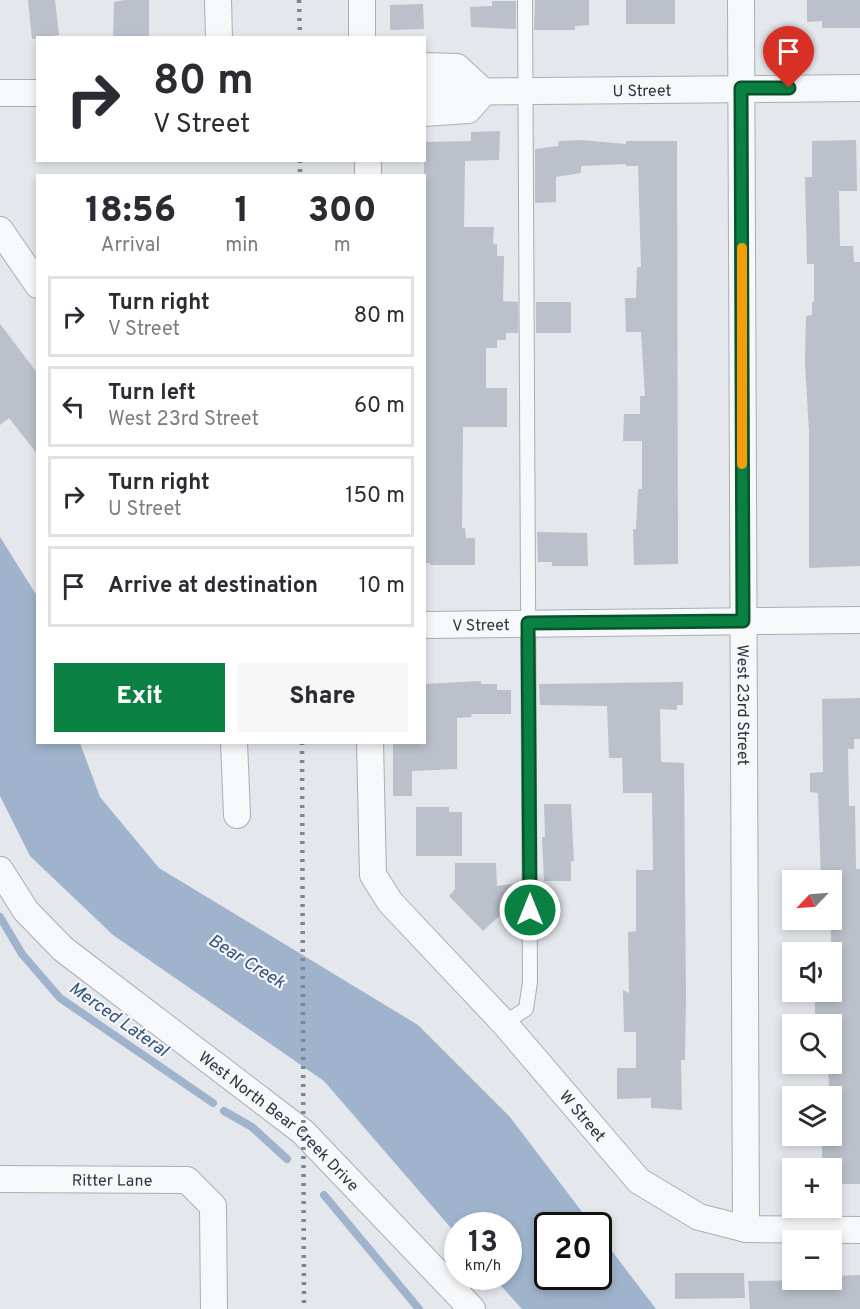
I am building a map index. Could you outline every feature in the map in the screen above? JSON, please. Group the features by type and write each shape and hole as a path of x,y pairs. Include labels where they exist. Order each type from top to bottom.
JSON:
{"street":[{"path":"218,0 219,36"},
{"path":"362,0 362,36"},
{"name":"West 23rd Street","path":"741,0 746,1229"},
{"path":"426,66 457,66 484,92 468,110 426,113"},
{"name":"U Street","path":"426,92 860,88"},
{"path":"0,93 36,93"},
{"path":"0,230 36,282"},
{"name":"V Street","path":"426,625 860,620"},
{"path":"234,744 237,815"},
{"name":"W Street","path":"370,744 373,875 390,902 504,1023 639,1181 699,1217 746,1229 860,1230"},
{"name":"West North Bear Creek Drive","path":"0,870 26,911 63,949 303,1132 472,1309"},
{"name":"Ritter Lane","path":"0,1179 187,1180 213,1206 214,1309"}],"lane":[{"path":"504,1023 525,1009 530,982 525,0"}],"water":[{"name":"Bear Creek","path":"0,537 36,594 36,744 80,744 100,797 159,868 418,1025 510,1117 582,1212 534,1212 534,1290 612,1290 612,1251 656,1309 522,1309 505,1290 522,1290 522,1212 444,1212 444,1220 324,1081 113,935 30,856 0,796"}],"building":[{"path":"28,0 55,0 59,35 36,36 36,38 32,39"},
{"path":"149,0 149,36 113,36 114,2"},
{"path":"535,0 589,0 589,25 575,26 575,30 534,30"},
{"path":"626,0 675,0 675,24 626,24"},
{"path":"807,0 860,0 860,28 822,28 822,21 807,22"},
{"path":"492,1 516,1 516,29 471,27 470,7 492,6"},
{"path":"423,4 424,29 390,30 390,5"},
{"path":"500,131 499,160 465,161 464,227 494,227 493,244 497,244 497,256 504,256 503,301 518,302 518,333 506,333 506,340 497,340 497,348 486,348 486,388 507,388 507,427 463,427 462,528 465,528 466,538 475,538 475,565 430,565 426,563 426,174 424,174 424,162 426,162 426,142 471,141 471,132"},
{"path":"581,140 626,144 626,141 677,141 678,564 634,565 633,529 636,529 638,489 642,489 642,441 623,441 624,414 640,414 640,396 645,396 641,332 626,332 625,298 636,298 637,267 641,267 638,166 626,166 626,164 581,166 581,173 556,177 556,202 535,203 535,149 558,146 559,141"},
{"path":"856,140 857,191 839,191 840,246 853,246 854,262 860,262 860,566 809,568 809,432 805,363 806,316 812,315 812,302 814,302 814,264 807,264 805,177 812,177 812,141"},
{"path":"536,302 571,302 571,333 536,333"},
{"path":"0,324 36,371 36,452 9,418 0,425"},
{"path":"537,532 587,533 588,566 552,566 552,562 538,562"},
{"path":"481,681 481,684 497,684 497,690 511,690 511,714 471,714 472,717 457,718 457,769 412,771 412,796 393,796 393,744 426,744 426,684"},
{"path":"683,682 683,705 677,705 677,710 660,709 661,762 684,763 686,995 685,1060 681,1060 682,1110 651,1108 651,1098 617,1099 617,1068 636,1068 636,1032 624,1032 623,990 629,993 628,932 636,931 636,870 653,870 652,793 623,793 622,758 609,758 607,706 540,705 539,684"},
{"path":"860,698 860,739 854,739 854,749 848,749 849,806 855,806 856,869 860,869 860,1184 842,1184 842,1158 822,1158 822,1146 842,1146 842,1086 829,1086 828,1074 842,1074 842,1014 815,1014 815,1002 842,1002 842,942 831,942 831,930 842,930 842,870 821,870 818,793 810,792 810,773 823,772 822,699"},
{"path":"544,804 571,804 574,861 571,861 571,881 544,881 542,837 545,837"},
{"path":"416,807 449,807 449,812 462,812 462,856 416,856"},
{"path":"455,863 496,863 497,886 520,883 521,896 483,931 449,896 455,889"},
{"path":"675,1273 744,1273 745,1298 675,1299"},
{"path":"860,1275 860,1309 750,1309 748,1281 782,1281 782,1290 842,1290 842,1276"}],"waterway":[{"name":"Merced Lateral","path":"0,917 22,954 60,998 213,1103"},
{"name":"Merced Lateral","path":"224,1111 252,1127 287,1159"},
{"name":"Merced Lateral","path":"324,1195 419,1309"}],"railway":[{"path":"299,0 300,36"},
{"path":"300,162 300,174"},
{"path":"302,744 304,1309"}],"slow traffic":[{"path":"742,248 742,464"}],"route":[{"path":"530,910 528,623 743,621 741,88 789,88"}]}
